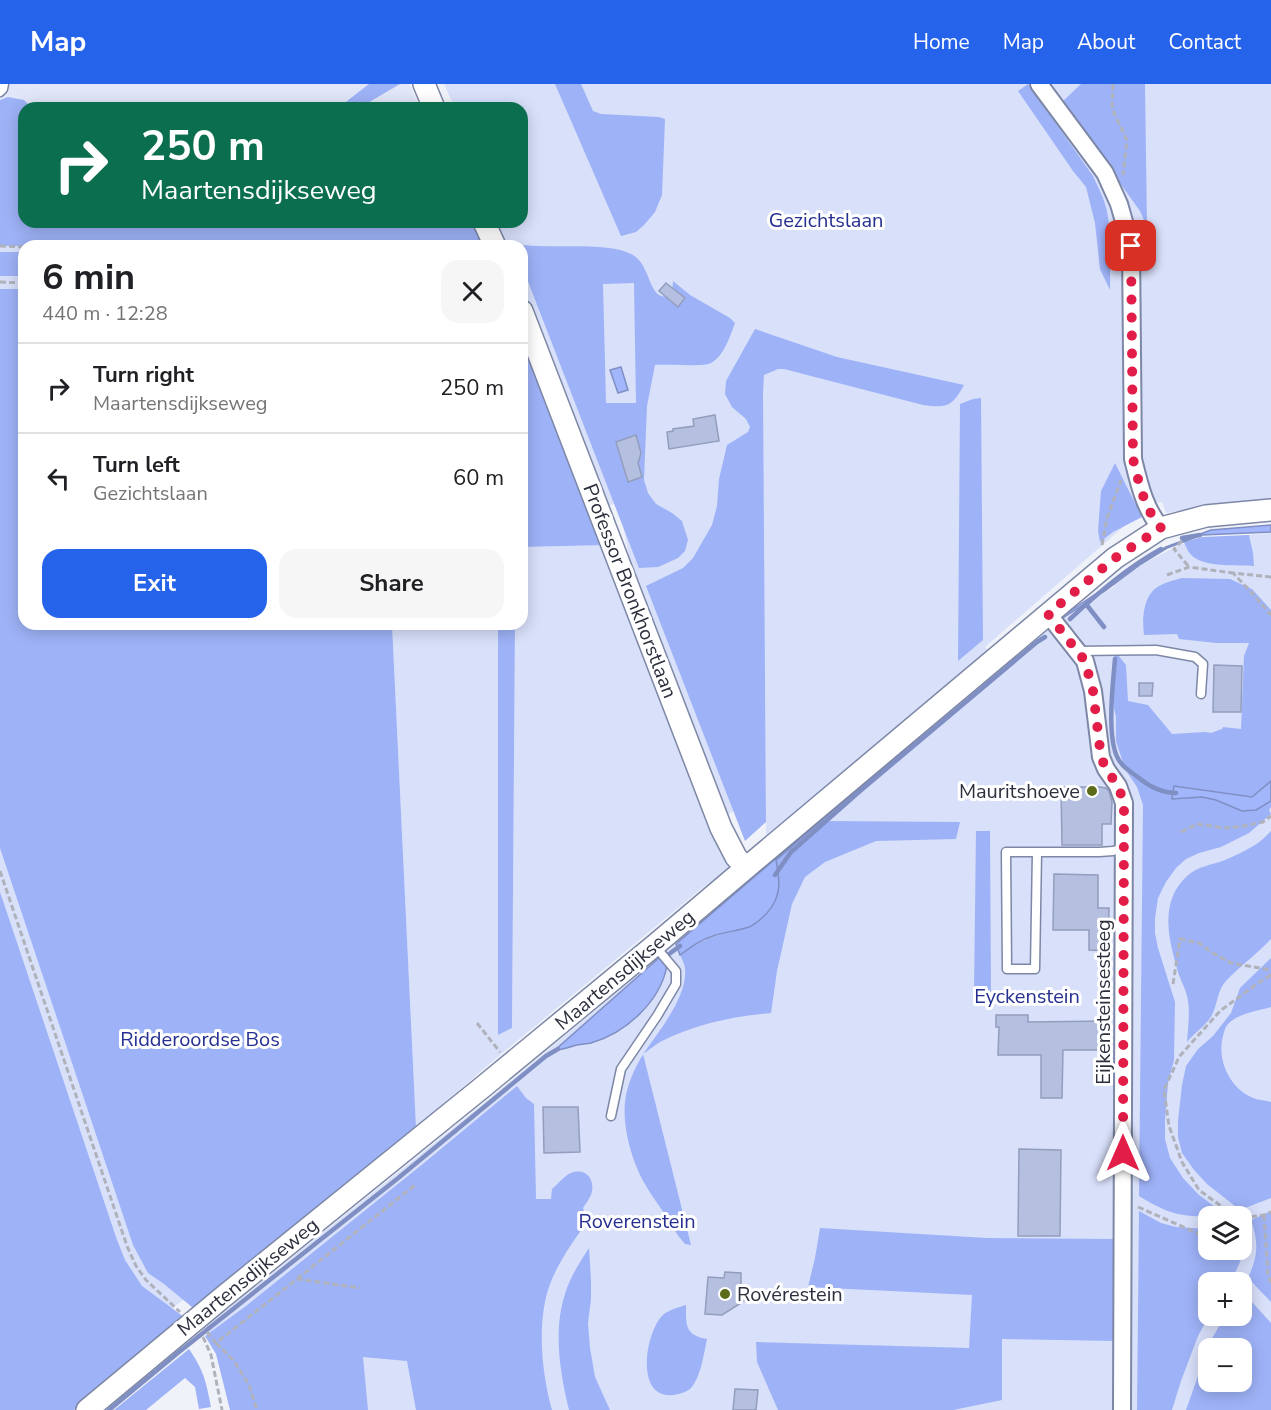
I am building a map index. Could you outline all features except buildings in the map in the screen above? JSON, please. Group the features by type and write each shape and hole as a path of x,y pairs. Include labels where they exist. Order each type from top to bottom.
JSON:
{"street":[{"path":"424,84 432,102"},
{"path":"1039,84 1105,173 1119,204 1131,246 1133,459 1141,491 1154,520 1161,528"},
{"name":"Professor Bronkhorstlaan","path":"528,327 721,828 736,856 746,868"},
{"name":"Maartensdijkseweg","path":"87,1410 188,1320 484,1086 1115,558 1161,528 1206,516 1271,510"},
{"name":"Eijkensteinsesteeg","path":"1048,614 1085,661 1093,691 1101,757 1118,786 1124,803 1122,1410"}],"lane":[{"path":"0,92 4,84"},
{"path":"1078,651 1156,650 1195,657 1203,664 1201,694"},
{"path":"1037,852 1035,969 1007,969 1006,852 1037,852 1099,852 1125,848"},
{"path":"611,1116 621,1069 676,984 675,971 655,945"}],"path":[{"path":"1113,84 1112,109 1128,140 1119,204"},
{"path":"0,246 18,247"},
{"path":"0,282 18,283"},
{"path":"1101,547 1107,518 1125,468 1133,459"},
{"path":"1182,541 1174,549 1190,567"},
{"path":"1167,575 1190,567 1271,577"},
{"path":"1233,573 1271,615"},
{"path":"1181,832 1197,824 1225,828 1244,826 1263,822 1271,816"},
{"path":"0,871 127,1246 136,1266 146,1280 204,1337 212,1355 222,1410"},
{"path":"1173,984 1180,939 1199,943 1231,963 1271,973"},
{"path":"1221,1206 1199,1190 1182,1162 1169,1126 1164,1090 1179,1057 1220,1011 1271,973"},
{"path":"477,1023 502,1053"},
{"path":"216,1343 415,1185"},
{"path":"1123,1200 1198,1233"},
{"path":"1252,1217 1271,1212"},
{"path":"1264,1215 1268,1275 1271,1283"},
{"path":"297,1279 360,1287"},
{"path":"210,1336 234,1361 249,1385 257,1410"}],"shaded area":[{"path":"0,84 409,84 417,102 18,102 18,228 118,228 0,230"},
{"path":"621,367 628,390 618,393 610,370"},
{"path":"1271,525 1271,532 1202,535 1167,548 1047,628 776,860 779,888 772,907 761,919 749,927 704,940 680,955 676,944 1046,627 1166,547 1211,530"},
{"path":"1271,781 1271,801 1256,810 1242,811 1202,797 1172,799 1174,786 1252,797"},
{"path":"660,957 667,965 663,978 658,991 640,1014 617,1032 604,1038 555,1050"}],"green space":[{"path":"369,84 400,84 370,102 346,102"},
{"path":"444,84 1271,84 1271,502 1166,513 1162,502 1151,503 985,647 999,663 758,866 751,848 766,835 765,682 761,793 714,824 730,868 702,888 416,1127 392,630 498,630 498,1035 512,1028 515,630 528,630 528,547 608,545 644,637 619,503 528,524 528,240 18,240 18,630 29,630 412,1140 26,1410 0,1410 0,230 528,228 528,102 452,102"},
{"path":"555,84 581,84 593,111 601,114 665,119 662,195 655,212 636,232 621,236"},
{"path":"1028,84 1093,176 1103,197 1110,231 1110,290 1100,269 1095,223 1086,187 1018,91"},
{"path":"1081,84 1145,84 1147,227 1140,211 1062,102"},
{"path":"8,97 26,102 18,102 18,228 486,228 491,240 18,240 18,246 0,246 0,100"},
{"path":"528,245 596,247 623,251 640,261 654,290 661,296 672,294 673,281 690,295 735,323 723,351 711,363 655,365 647,406 644,480 648,493 656,504 682,521 688,540 685,551 678,558 658,567 639,568 528,281","holes":["634,283 636,403 606,403 603,284"]},
{"path":"0,252 18,252 18,276 0,276"},
{"name":"Ridderoordse Bos","path":"0,289 18,289 18,630 392,630 416,1127 198,1312 148,1273 133,1245 0,848"},
{"path":"755,329 837,357 964,385 952,402 943,406 931,406 784,369 764,375 766,822 745,841 646,586 683,568 693,558 712,525 727,445 748,432 750,427 746,419 732,407 725,394 726,381"},
{"path":"528,334 608,545 528,547"},
{"path":"981,398 983,640 958,661 960,404"},
{"path":"1115,463 1142,517 1113,532 1100,542 1098,531 1101,491"},
{"path":"1271,533 1271,1410 244,1410 241,1388 204,1328 488,1100 1048,629 1115,586 1137,567 1181,544"},
{"path":"1249,535 1254,566 1201,561 1191,555 1184,542 1202,537"},
{"path":"1182,578 1230,579 1252,589 1271,610 1271,781 1253,797 1175,786 1172,799 1202,797 1242,811 1256,810 1271,801 1269,810 1271,814 1249,833 1221,847 1186,859 1166,882 1158,898 1155,918 1158,948 1175,1002 1174,1060 1168,1083 1165,1139 1170,1158 1183,1178 1214,1206 1198,1206 1198,1216 1172,1212 1139,1196 1143,805 1137,787 1125,769 1116,741 1114,650 1126,665 1128,701 1148,705 1172,734 1211,733 1223,727 1241,729 1244,656 1249,643 1216,643 1179,639 1177,634 1144,635 1143,622 1147,601 1154,590 1168,582"},
{"path":"498,630 515,630 512,1028 498,1035"},
{"path":"822,821 960,822 956,839 876,841 825,862 805,877 792,904 777,971 771,1013 743,1016 702,1025 662,1041 644,1054 671,1013 682,990 685,968 680,955 703,941 729,932 776,860"},
{"path":"976,831 990,831 991,992 974,992"},
{"path":"1271,831 1271,939 1226,981 1210,1019 1187,1042 1189,1006 1169,936 1169,910 1172,898 1178,887 1191,873 1242,852 1258,843"},
{"path":"0,892 125,1260 142,1286 188,1320 74,1410 0,1410"},
{"path":"1271,958 1271,1007 1232,1020 1225,1028 1222,1044 1223,1062 1235,1085 1251,1097 1271,1102 1271,1198 1250,1206 1235,1206 1207,1184 1182,1153 1178,1137 1182,1085 1186,1066 1198,1049 1213,1036 1231,1013 1240,988"},
{"path":"643,1054 691,1245 685,1244 649,1191 630,1149 625,1116 626,1095 633,1073"},
{"path":"517,1086 534,1104 536,1199 551,1199 552,1189 571,1173 586,1174 592,1185 591,1195 583,1208 587,1222 555,1272 545,1304 542,1350 552,1410 416,1410 407,1361 363,1357 368,1410 230,1410 216,1354 205,1336 246,1306"},
{"path":"1139,1211 1161,1223 1176,1227 1198,1228 1198,1260 1241,1260 1236,1272 1198,1272 1198,1326 1204,1326 1172,1410 1137,1410"},
{"path":"1271,1211 1271,1302 1252,1282 1250,1272 1256,1249 1252,1220"},
{"path":"820,1228 987,1238 1116,1239 1115,1341 1002,1339 1002,1400 953,1410 778,1410 757,1362 756,1342 969,1348 972,1295 808,1287"},
{"path":"589,1248 590,1348 595,1377 610,1410 569,1410 559,1352 559,1323 565,1294"},
{"path":"1252,1302 1271,1323 1271,1410 1186,1410 1198,1376 1198,1392 1252,1392 1252,1338 1212,1338 1219,1326 1252,1326"},
{"path":"686,1305 688,1328 694,1335 707,1339 702,1365 689,1389 674,1395 662,1394 653,1388 649,1378 647,1365 651,1338 655,1326 663,1315"},
{"path":"189,1349 204,1376 211,1407 199,1409 195,1387 185,1378 146,1410 114,1410"}],"waterway":[{"path":"1182,538 1200,535"},
{"path":"1070,619 1114,581 1161,549"},
{"path":"1086,604 1104,627"},
{"path":"775,875 791,852 860,791 1045,637"},
{"path":"1115,659 1111,713 1116,754 1125,767 1147,784 1161,791 1176,793"},
{"path":"665,957 680,946"},
{"path":"109,1410 546,1056 558,1049"}],"place":[{"name":"Mauritshoeve","path":"1092,791"},
{"name":"Rovérestein","path":"725,1294"}],"route":[{"path":"1123,1153 1124,803 1118,786 1101,757 1093,691 1085,661 1048,614 1115,558 1161,528 1154,520 1141,491 1133,459 1131,246"}],"park label":[{"name":"Gezichtslaan","path":"826,220"},
{"name":"Eyckenstein","path":"1027,996"},
{"name":"Roverenstein","path":"637,1221"}]}
